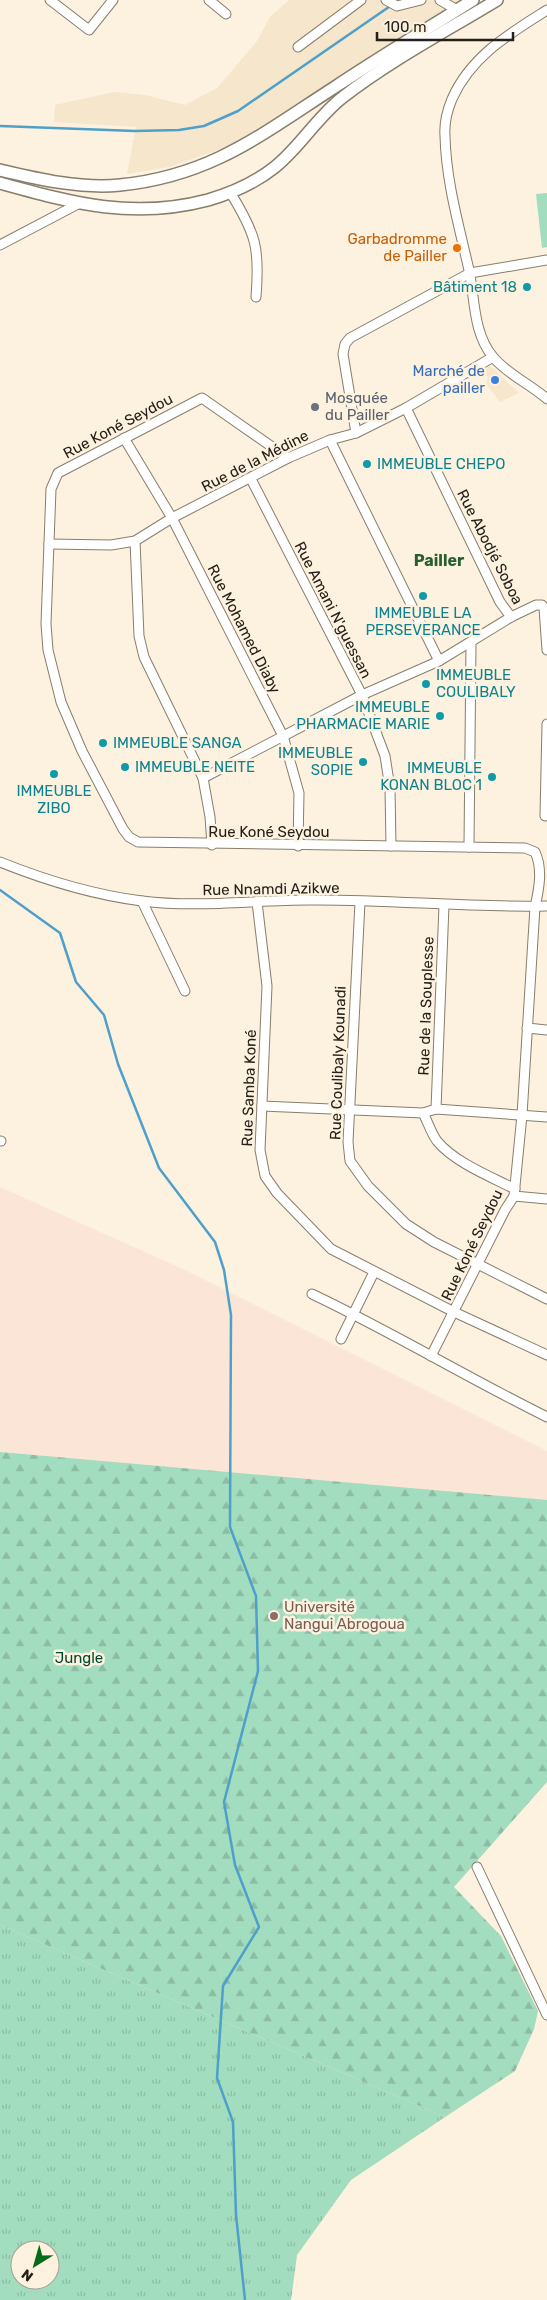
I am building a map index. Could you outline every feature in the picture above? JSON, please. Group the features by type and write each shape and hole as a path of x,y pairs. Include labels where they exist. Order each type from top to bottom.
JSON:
{"main road":[{"path":"0,170 69,182 119,186 166,178 196,169 257,139 333,88 473,0"},
{"path":"0,183 78,204 110,208 165,209 197,203 230,192 260,178 289,155 343,97 376,74 497,0"}],"street":[{"path":"50,0 89,30 113,0"},
{"path":"209,0 226,14"},
{"path":"298,47 361,0"},
{"path":"386,0 397,6 421,0"},
{"path":"440,0 457,10"},
{"path":"547,10 484,53 462,82 446,114 445,134 449,182 470,273 479,328 484,342 493,357 547,399"},
{"path":"230,192 248,221 257,248 256,297"},
{"path":"0,245 78,204"},
{"path":"356,433 343,354 345,344 357,334 470,273 547,260"},
{"name":"Rue de la Médine","path":"49,544 111,546 135,541 172,518 251,479 288,458 330,440 356,433 406,408 493,357"},
{"name":"Rue Koné Seydou","path":"288,458 202,398 58,473 54,478 51,489 46,624 48,650 61,702 82,751 123,828 129,837 144,844 525,848 535,852 539,866 539,888 534,907 522,1115 514,1193 431,1356"},
{"name":"Rue Abodjé Soboa","path":"406,408 500,602 511,618"},
{"name":"Rue Mohamed Diaby","path":"124,438 172,518 283,736 299,793 298,846"},
{"path":"330,440 440,661"},
{"name":"Rue Amani N'guessan","path":"251,479 362,695 385,756 390,788 391,846"},
{"path":"135,541 139,636 144,657 203,778 210,817 212,845"},
{"path":"203,778 362,695 440,661 536,605 542,605 545,611 547,650"},
{"path":"469,847 471,643"},
{"path":"545,816 547,724"},
{"name":"Rue Nnamdi Azikwe","path":"0,862 77,887 142,901 195,904 309,900 444,905 547,906"},
{"path":"142,901 185,991"},
{"name":"Rue Samba Koné","path":"258,902 266,986 260,1150 265,1176 277,1193 331,1249 454,1312 547,1354"},
{"name":"Rue Coulibaly Kounadi","path":"360,902 348,1142 350,1161 368,1186 406,1224 434,1242 547,1298"},
{"name":"Rue de la Souplesse","path":"436,1109 444,905"},
{"path":"527,1028 547,1030"},
{"path":"262,1106 423,1113 436,1109 547,1117"},
{"path":"423,1113 437,1140 443,1147 514,1193 547,1199"},
{"path":"341,1339 374,1272"},
{"path":"312,1294 353,1314 484,1386 547,1417"},
{"path":"477,1867 547,2015"}],"shaded area":[{"path":"289,0 465,0 254,133 229,146 169,167 127,174 136,127 54,122 55,105 114,92 145,95 185,105 217,88 257,41 270,17"},
{"name":"Marché de pailler","path":"489,366 495,369 519,393 500,402 486,384 488,377 483,372"},
{"name":"Université Nangui Abrogoua","path":"0,1187 185,1270 547,1451 547,1782 454,1887 501,1936 538,2011 534,2029 515,2071 351,2180 297,2255 291,2300 0,2300"}],"green space":[{"path":"547,193 547,247 542,248 536,194"},
{"name":"Université Nangui Abrogoua","path":"0,1452 547,1500 547,1782 454,1887 501,1936 538,2011 534,2029 515,2071 445,2117 0,1925"},
{"path":"0,1925 445,2117 351,2180 297,2255 291,2300 0,2300"}],"waterway":[{"path":"0,126 135,131 179,130 204,126 238,111 399,0"},
{"path":"0,890 60,933 76,982 104,1015 118,1064 159,1168 215,1242 224,1270 231,1315 230,1527 256,1596 258,1671 224,1802 235,1865 259,1927 223,1986 217,2078 233,2122 236,2215 245,2300"}],"place":[{"name":"Garbadromme de Pailler","path":"457,248"},
{"name":"Bâtiment 18","path":"527,287"},
{"name":"Marché de pailler","path":"495,380"},
{"name":"Mosquée du Pailler","path":"315,407"},
{"name":"IMMEUBLE CHEPO","path":"367,464"},
{"name":"IMMEUBLE LA PERSEVERANCE","path":"423,596"},
{"name":"IMMEUBLE COULIBALY","path":"426,684"},
{"name":"IMMEUBLE PHARMACIE MARIE","path":"440,716"},
{"name":"IMMEUBLE SANGA","path":"103,743"},
{"name":"IMMEUBLE SOPIE","path":"363,762"},
{"name":"IMMEUBLE NEITE","path":"125,767"},
{"name":"IMMEUBLE ZIBO","path":"54,774"},
{"name":"IMMEUBLE KONAN BLOC 1","path":"492,777"},
{"name":"Université Nangui Abrogoua","path":"274,1616"}],"district":[{"name":"Pailler","path":"439,560"}],"park label":[{"name":"Jungle","path":"79,1658"}]}
